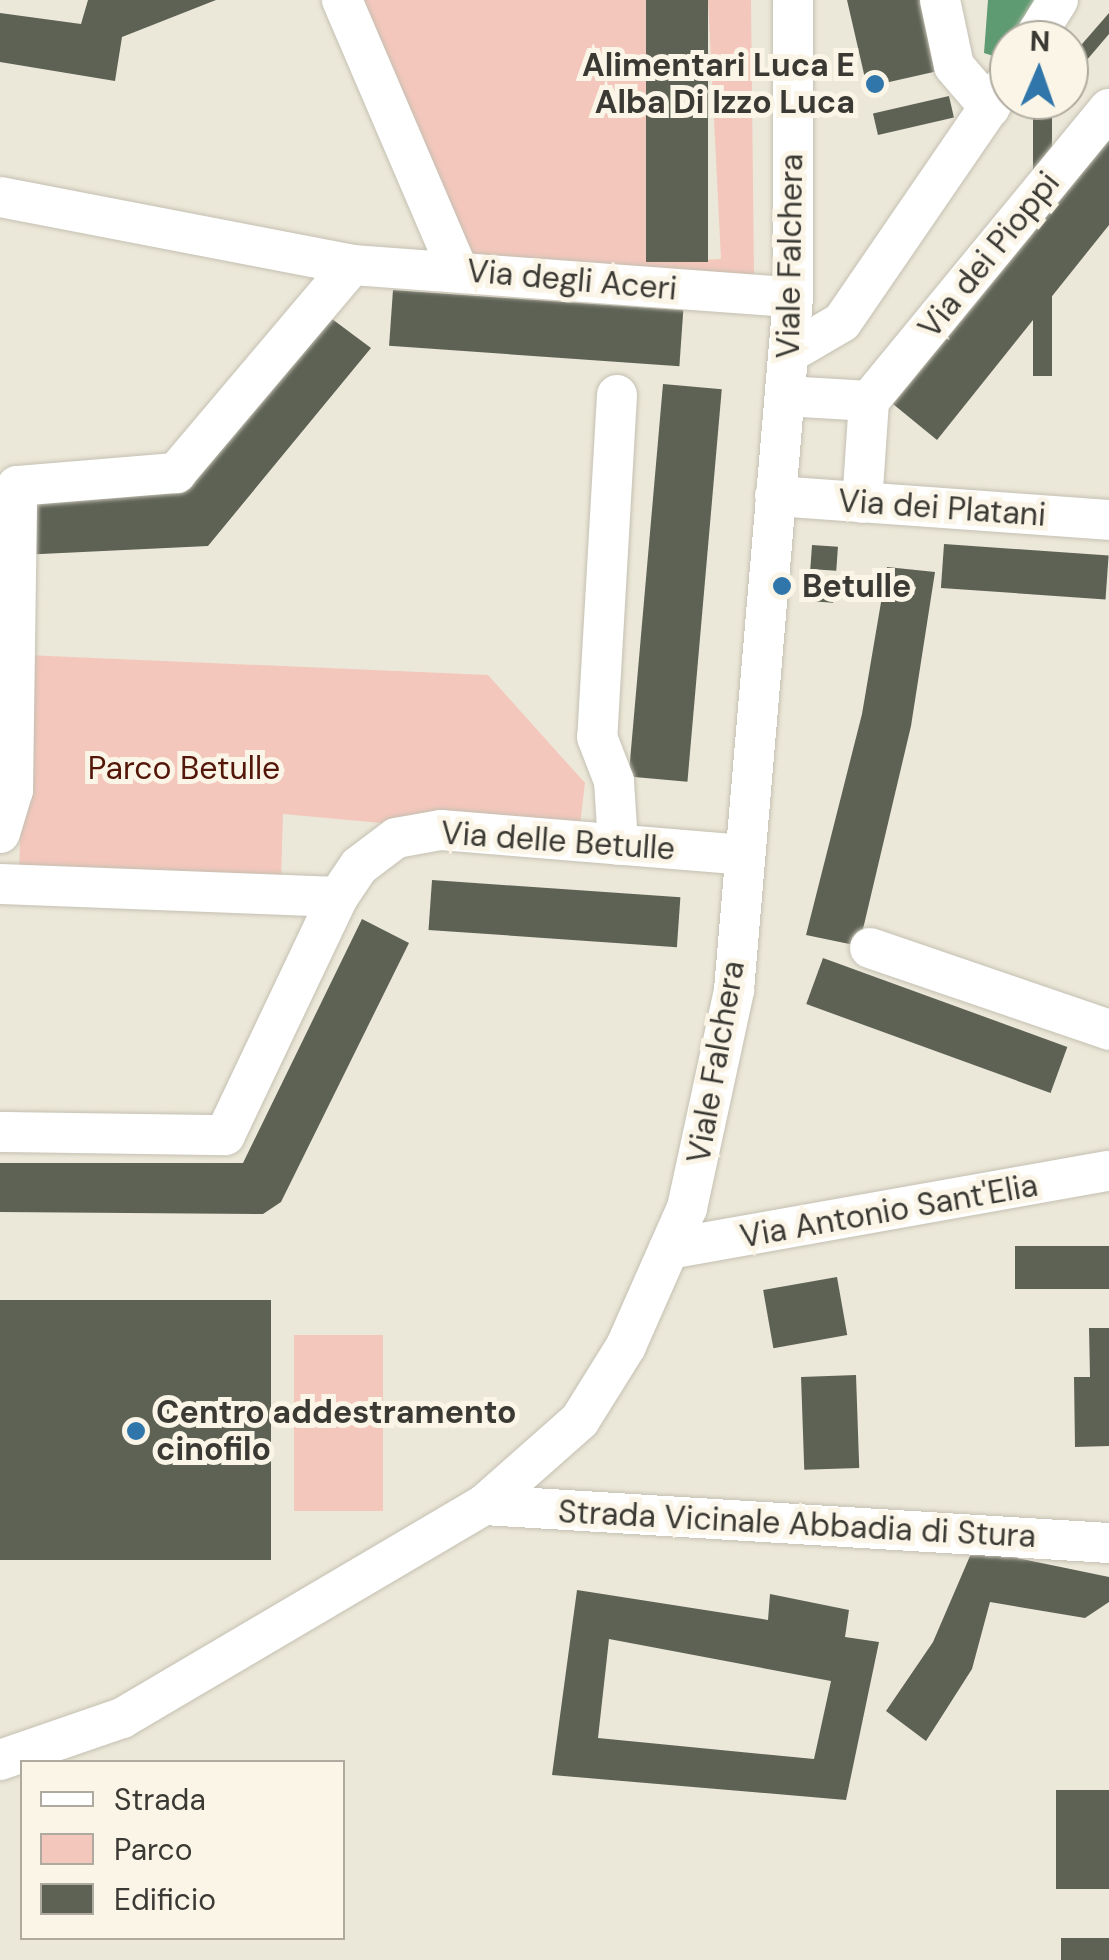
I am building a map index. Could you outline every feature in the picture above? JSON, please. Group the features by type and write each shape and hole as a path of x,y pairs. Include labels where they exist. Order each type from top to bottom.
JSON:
{"street":[{"path":"342,0 458,271"},
{"name":"Viale Falchera","path":"0,1760 41,1753 261,1640 484,1505 580,1420 669,1250 720,1074 744,854 789,352 794,0"},
{"path":"940,0 954,66 989,87"},
{"path":"789,352 842,322 989,109"},
{"name":"Via dei Pioppi","path":"869,401 1109,110"},
{"name":"Via degli Aceri","path":"0,197 352,265 792,297"},
{"path":"396,267 433,213"},
{"path":"0,833 6,787 18,486 176,472 352,265"},
{"path":"617,395 597,737 614,781 618,844"},
{"path":"785,396 869,401 862,502"},
{"name":"Via dei Platani","path":"775,496 1109,520"},
{"name":"Via delle Betulle","path":"0,1132 225,1134 338,897 359,866 396,838 441,830 744,854"},
{"path":"0,884 338,897"},
{"path":"870,948 1109,1030"},
{"name":"Via Antonio Sant'Elia","path":"669,1250 1109,1171"},
{"name":"Strada Vicinale Abbadia di Stura","path":"484,1505 1109,1543"},
{"path":"0,1727 41,1753"}],"green space":[{"path":"355,0 646,0 660,262 721,259 708,0 751,0 754,278 463,258"},
{"name":"Parco Betulle","path":"26,655 488,675 585,783 578,841 283,814 281,879 19,871"},
{"path":"294,1335 383,1335 383,1511 294,1511"}],"shaded area":[{"path":"988,0 1042,0 1034,20 989,20 989,55 984,53"}],"building":[{"path":"88,0 216,0 122,37 115,81 0,62 0,13 81,24"},
{"path":"646,0 708,0 708,262 646,262"},
{"path":"847,0 922,0 938,71 867,87"},
{"path":"1109,13 1109,34 1089,58 1089,36"},
{"path":"949,96 954,117 878,135 873,114"},
{"path":"1033,120 1052,120 1052,376 1033,376"},
{"path":"1109,140 1109,225 937,440 893,404"},
{"path":"393,290 683,310 679,366 389,346"},
{"path":"328,316 371,348 208,546 20,555 19,503 185,492"},
{"path":"663,384 722,389 687,782 629,777"},
{"path":"944,544 1109,556 1106,599 941,588"},
{"path":"812,545 838,547 836,571 810,569"},
{"path":"887,567 935,572 911,726 859,946 806,935 862,714"},
{"path":"809,576 835,578 833,603 807,601"},
{"path":"432,880 680,897 677,947 429,930"},
{"path":"362,919 409,943 281,1202 263,1214 0,1212 0,1163 243,1163"},
{"path":"823,958 1067,1047 1051,1093 806,1004"},
{"path":"1015,1246 1109,1246 1109,1289 1015,1289"},
{"path":"837,1277 847,1335 773,1348 763,1290"},
{"name":"Centro addestramento cinofilo","path":"0,1300 271,1300 271,1560 0,1560"},
{"path":"1089,1328 1109,1328 1109,1446 1075,1447 1074,1377 1090,1377"},
{"path":"856,1375 859,1468 804,1470 801,1377"},
{"path":"973,1549 1109,1577 1109,1602 1085,1618 990,1602 972,1669 926,1741 886,1711 933,1642"},
{"path":"577,1590 768,1620 770,1594 849,1610 845,1637 879,1642 846,1800 552,1775","holes":["609,1639 831,1681 814,1759 598,1738"]},
{"path":"1056,1790 1109,1790 1109,1889 1056,1889"},
{"path":"1061,1938 1109,1938 1109,1960 1061,1960"}],"place":[{"name":"Alimentari Luca E Alba Di Izzo Luca","path":"875,84"},
{"name":"Betulle","path":"782,586"},
{"name":"Centro addestramento cinofilo","path":"136,1431"}]}
